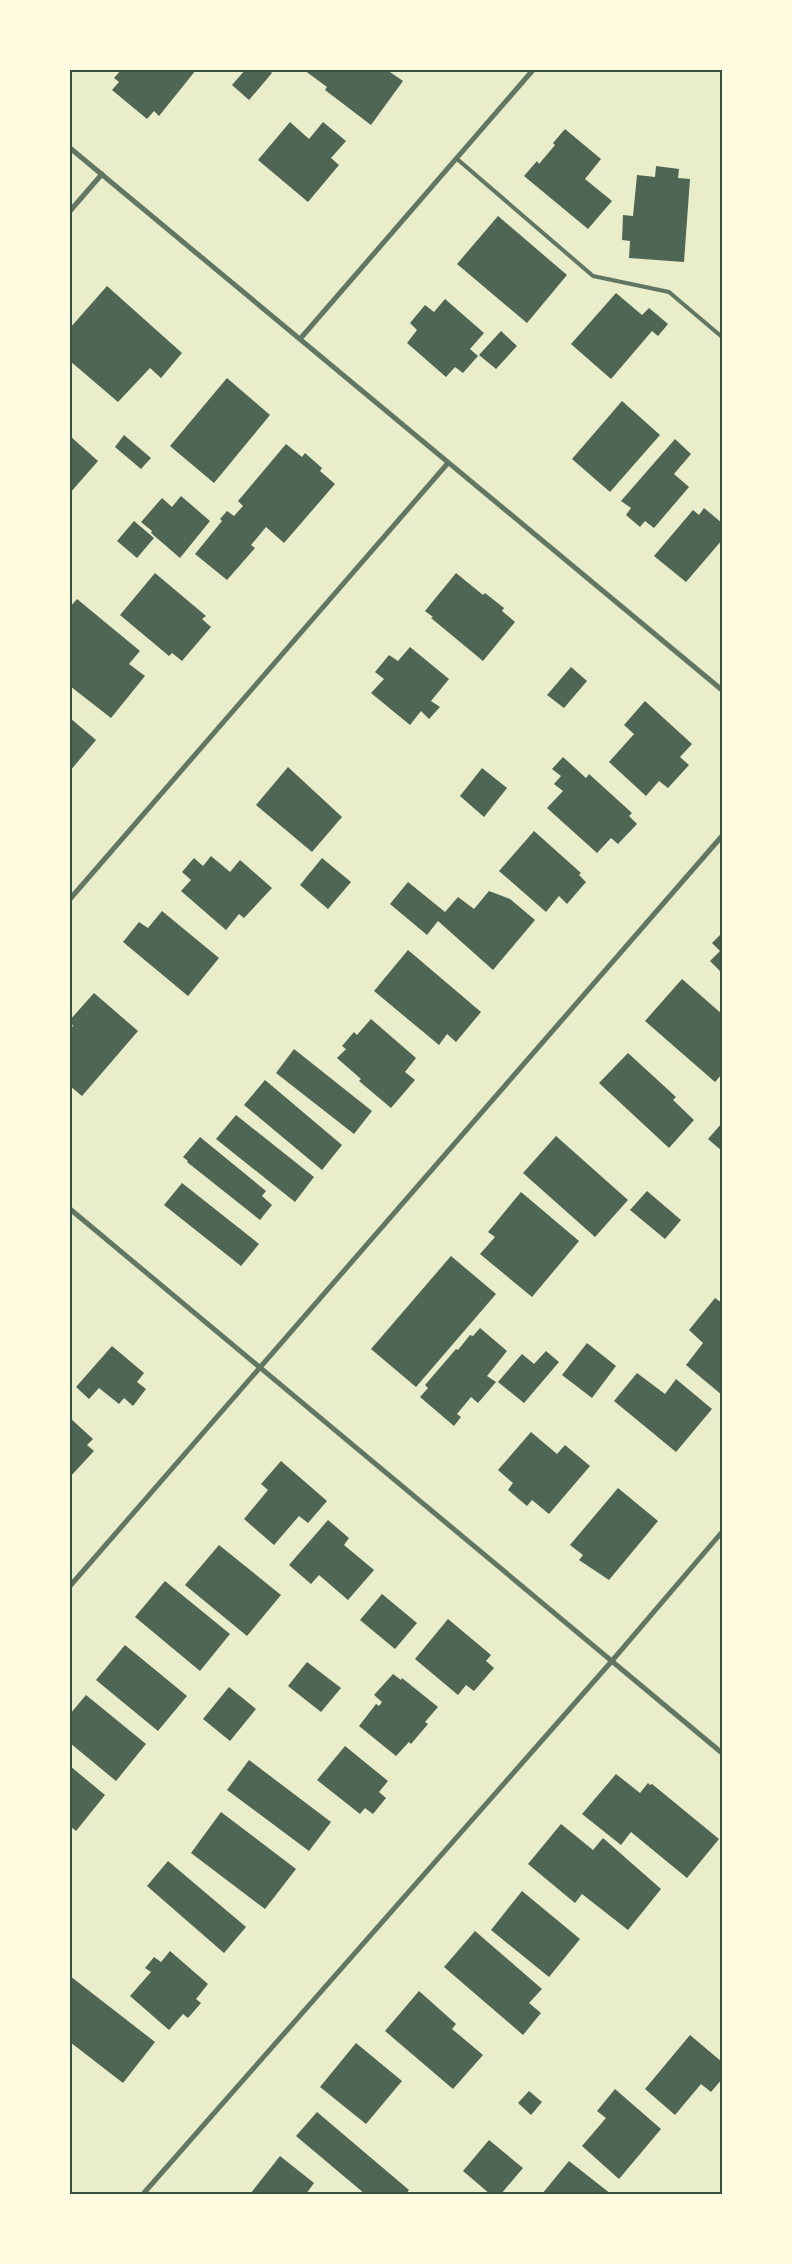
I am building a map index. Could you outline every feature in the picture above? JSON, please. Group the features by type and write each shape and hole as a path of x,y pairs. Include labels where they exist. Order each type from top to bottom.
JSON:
{"street":[{"path":"300,339 533,70"},
{"path":"70,148 722,690"},
{"path":"70,211 102,174"},
{"path":"70,899 448,463"},
{"path":"70,1586 722,836"},
{"path":"70,1209 722,1753"},
{"path":"143,2194 611,1662 722,1532"}],"lane":[{"path":"456,158 593,276 670,292 722,337"}],"building":[{"path":"121,70 196,70 159,116 154,111 147,119 112,90 119,82 114,78"},
{"path":"245,70 268,70 272,73 249,100 232,85"},
{"path":"304,70 387,70 403,81 371,125 325,90 327,87"},
{"path":"290,122 309,139 323,122 346,141 331,158 339,165 308,202 258,160"},
{"path":"565,129 601,159 585,179 612,201 588,229 524,176 537,161 539,164 555,145 553,143"},
{"path":"656,166 679,169 678,178 690,179 684,262 629,258 630,241 622,240 623,215 633,216 637,175 655,177"},
{"path":"498,216 567,275 527,323 457,264"},
{"path":"107,286 182,353 161,378 150,368 118,402 70,361 70,328"},
{"path":"616,293 642,315 649,308 668,324 658,336 652,331 611,379 571,344"},
{"path":"445,299 484,333 470,349 478,356 463,373 455,367 446,377 407,343 417,330 410,323 425,305 434,312"},
{"path":"501,331 517,346 496,369 479,355"},
{"path":"227,378 270,415 214,483 170,446"},
{"path":"622,401 660,435 610,492 572,459"},
{"path":"124,435 151,458 141,469 115,447"},
{"path":"70,436 98,461 70,493"},
{"path":"675,439 691,454 674,474 689,487 654,528 645,521 640,527 626,515 631,508 621,501"},
{"path":"286,444 302,457 305,453 322,468 320,471 335,484 284,543 266,527 251,545 255,548 227,580 195,554 222,521 220,519 227,511 234,516 243,506 238,501"},
{"path":"181,496 210,521 180,558 141,522 162,498 172,507"},
{"path":"704,508 722,523 722,540 686,582 654,556 693,510 699,515"},
{"path":"134,521 154,538 137,558 117,541"},
{"path":"155,573 206,616 202,619 211,627 182,661 172,653 169,656 120,615"},
{"path":"456,573 483,595 485,593 504,608 502,611 515,622 483,661 425,611"},
{"path":"77,599 140,651 129,664 145,676 111,718 70,686 70,607"},
{"path":"410,647 449,679 431,701 440,707 429,719 421,711 410,725 371,693 384,679 375,672 389,655 398,661"},
{"path":"571,667 587,681 564,708 547,695"},
{"path":"645,701 692,744 680,757 689,765 668,788 659,781 646,796 609,762 634,734 624,725"},
{"path":"70,718 96,740 70,771"},
{"path":"563,757 586,778 589,774 632,813 629,816 637,824 618,844 611,838 597,853 547,808 563,791 554,784 561,776 552,769"},
{"path":"288,767 342,817 312,852 256,805"},
{"path":"482,768 507,788 484,817 460,796"},
{"path":"534,831 581,873 579,875 586,882 567,904 559,896 546,912 499,871"},
{"path":"211,856 230,872 240,860 272,888 244,918 239,914 226,930 181,891 191,880 182,872 194,858 203,866"},
{"path":"322,858 351,882 328,909 300,885"},
{"path":"408,882 445,912 458,897 474,909 489,891 510,899 535,920 493,970 438,921 427,935 390,904"},
{"path":"162,911 219,958 188,996 123,942 139,922 148,928"},
{"path":"722,933 722,973 710,961 720,951 712,943"},
{"path":"408,950 481,1012 456,1042 447,1034 439,1045 374,991"},
{"path":"682,979 722,1014 722,1074 715,1082 645,1021"},
{"path":"94,993 138,1031 82,1096 70,1086 70,1029 73,1026 70,1020"},
{"path":"371,1019 416,1058 405,1072 415,1080 391,1108 359,1081 361,1079 337,1058 346,1049 342,1046 354,1032 357,1035"},
{"path":"294,1049 372,1111 354,1134 276,1073"},
{"path":"628,1053 676,1097 673,1100 694,1120 669,1148 599,1083"},
{"path":"265,1080 342,1145 322,1170 244,1105"},
{"path":"236,1115 314,1177 295,1202 216,1139"},
{"path":"722,1123 722,1151 708,1139"},
{"path":"556,1136 628,1200 595,1237 523,1173"},
{"path":"200,1137 266,1191 262,1196 272,1205 260,1220 183,1157"},
{"path":"182,1183 259,1244 241,1266 164,1205"},
{"path":"647,1191 681,1220 665,1239 630,1210"},
{"path":"521,1192 579,1241 532,1297 480,1254 495,1237 488,1232"},
{"path":"451,1256 496,1294 416,1387 371,1349"},
{"path":"715,1298 722,1303 722,1395 686,1365 703,1343 689,1330"},
{"path":"480,1328 507,1351 487,1376 496,1382 478,1403 471,1397 457,1414 461,1417 454,1426 420,1397 428,1388 425,1385 456,1349 458,1350 470,1335 473,1336"},
{"path":"587,1343 616,1366 592,1398 562,1375"},
{"path":"112,1346 144,1373 137,1382 146,1389 133,1406 124,1398 119,1404 99,1388 89,1399 76,1387"},
{"path":"546,1351 559,1362 524,1403 498,1382 522,1354 534,1364"},
{"path":"637,1373 665,1394 676,1379 712,1409 676,1452 614,1401"},
{"path":"70,1418 93,1439 87,1445 94,1451 70,1477"},
{"path":"531,1432 557,1454 565,1445 590,1466 549,1514 532,1500 527,1506 508,1490 513,1483 498,1470"},
{"path":"281,1461 327,1501 308,1523 299,1516 274,1545 244,1519 268,1490 261,1484"},
{"path":"618,1488 658,1521 609,1580 579,1560 583,1555 570,1545"},
{"path":"328,1520 349,1538 344,1545 374,1570 348,1600 319,1575 311,1584 289,1565"},
{"path":"219,1545 281,1595 247,1636 185,1585"},
{"path":"165,1581 230,1634 200,1671 135,1617"},
{"path":"382,1594 417,1623 395,1649 360,1620"},
{"path":"448,1619 491,1655 486,1661 494,1668 474,1691 466,1685 458,1695 415,1659"},
{"path":"125,1645 187,1696 158,1731 96,1680"},
{"path":"307,1662 341,1688 321,1712 288,1686"},
{"path":"393,1674 401,1680 402,1678 438,1707 425,1722 428,1724 411,1744 409,1742 396,1756 359,1726 376,1704 379,1706 382,1702 374,1695"},
{"path":"229,1687 256,1709 230,1741 203,1719"},
{"path":"86,1695 146,1744 116,1781 70,1743 70,1714"},
{"path":"345,1746 388,1781 379,1792 386,1798 373,1814 365,1808 360,1814 317,1780"},
{"path":"249,1760 331,1822 309,1851 227,1790"},
{"path":"70,1766 105,1795 76,1831 70,1826"},
{"path":"616,1774 640,1793 648,1783 652,1784 719,1839 687,1878 631,1832 621,1845 582,1814"},
{"path":"221,1812 296,1869 265,1909 191,1853"},
{"path":"561,1824 593,1850 603,1838 661,1889 628,1930 582,1894 575,1903 528,1864"},
{"path":"168,1861 246,1927 224,1953 147,1886"},
{"path":"522,1891 580,1939 549,1977 491,1930"},
{"path":"475,1931 542,1989 529,2003 541,2013 523,2035 444,1967"},
{"path":"170,1951 208,1984 196,1999 201,2003 188,2018 183,2014 169,2030 130,1996 151,1972 145,1968 154,1957 161,1962"},
{"path":"70,1976 155,2042 123,2083 70,2042"},
{"path":"419,1991 456,2024 452,2029 483,2055 453,2089 385,2031"},
{"path":"690,2035 722,2062 722,2079 711,2092 701,2084 675,2115 645,2089"},
{"path":"356,2043 402,2081 366,2124 320,2087"},
{"path":"615,2089 661,2129 619,2179 582,2146 606,2118 597,2111"},
{"path":"529,2091 542,2102 531,2115 518,2103"},
{"path":"317,2112 409,2190 406,2194 365,2194 296,2136"},
{"path":"489,2140 523,2168 501,2194 490,2194 463,2171"},
{"path":"280,2156 314,2183 306,2194 250,2194"},
{"path":"569,2161 611,2194 542,2194"}]}
